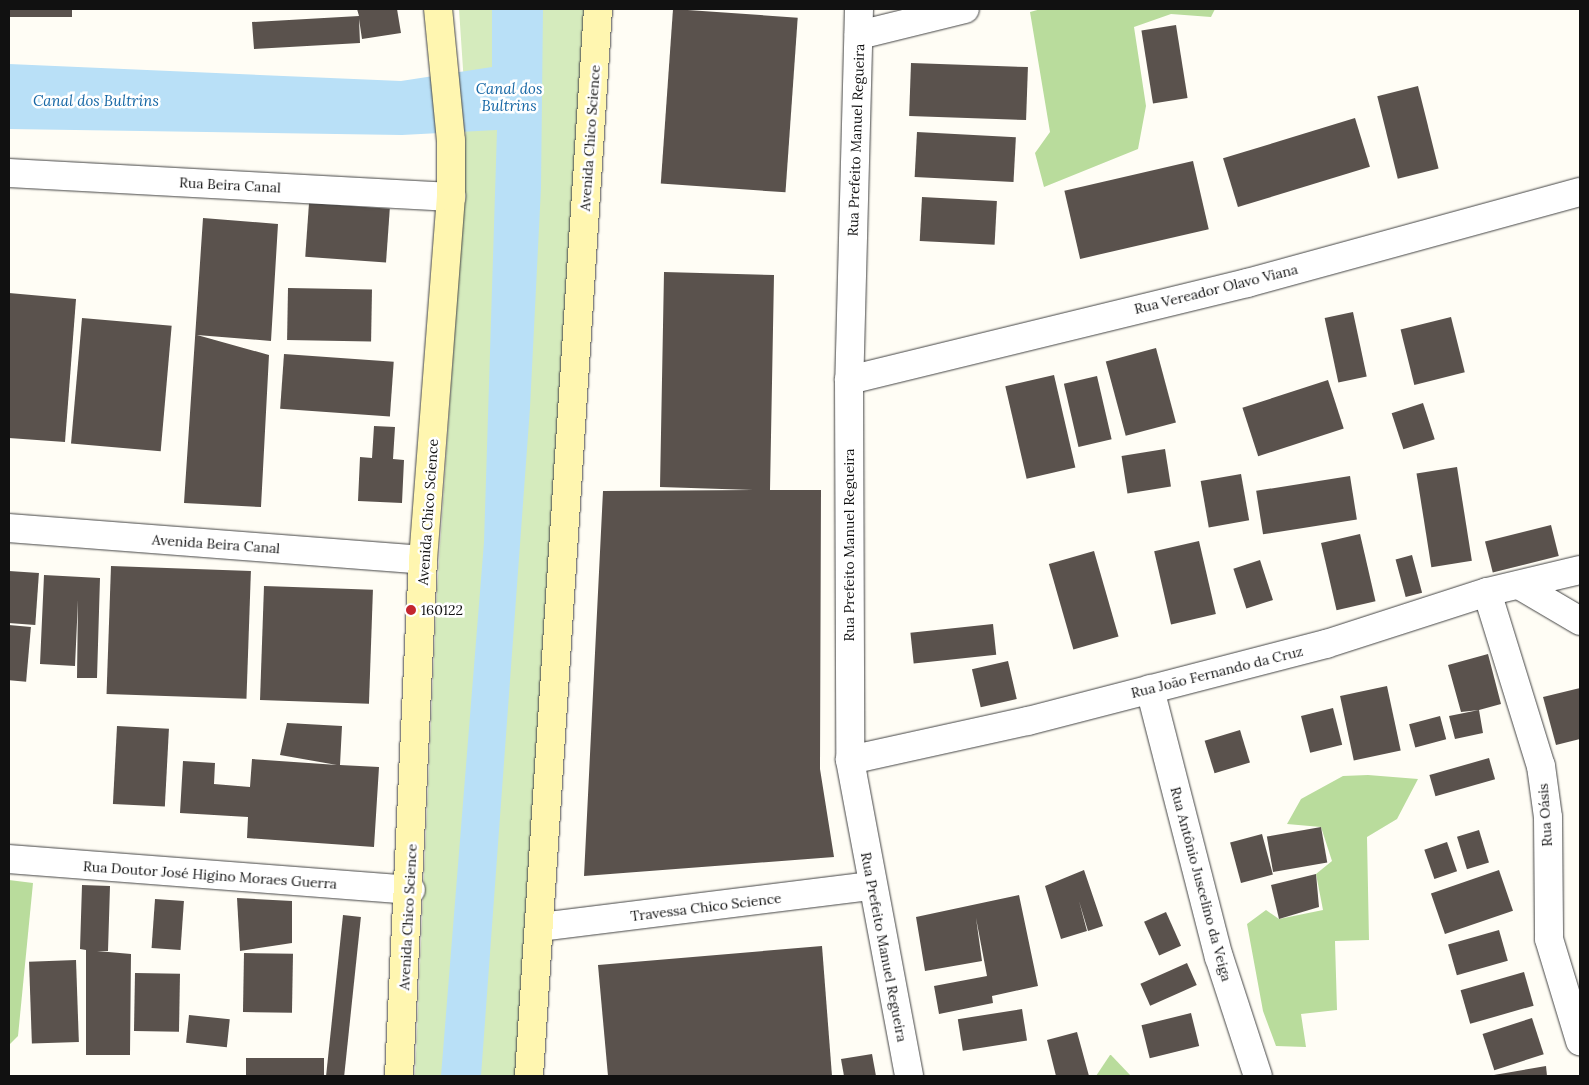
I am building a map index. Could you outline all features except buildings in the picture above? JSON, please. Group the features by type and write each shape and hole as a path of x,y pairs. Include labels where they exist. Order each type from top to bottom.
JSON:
{"main road":[{"name":"Avenida Chico Science","path":"399,1076 410,890 423,560 450,198 451,141 446,71 438,9"},
{"name":"Avenida Chico Science","path":"529,1076 541,927 598,9"}],"street":[{"path":"859,22 964,9"},
{"name":"Rua Prefeito Manuel Regueira","path":"859,22 849,380 850,760 870,886 909,1076"},
{"name":"Rua Beira Canal","path":"9,173 450,198"},
{"name":"Rua Vereador Olavo Viana","path":"849,380 1247,282 1580,192"},
{"name":"Avenida Beira Canal","path":"9,528 423,560"},
{"name":"Rua João Fernando da Cruz","path":"850,760 1150,689 1326,644 1487,592 1580,570"},
{"path":"1520,585 1580,621"},
{"name":"Rua Oásis","path":"1487,592 1541,766 1548,817 1549,939 1580,1040"},
{"name":"Rua Antônio Juscelino da Veiga","path":"1150,689 1219,957 1258,1076"},
{"name":"Rua Doutor José Higino Moraes Guerra","path":"9,859 410,890"},
{"name":"Travessa Chico Science","path":"541,927 870,886"}],"green space":[{"path":"459,9 589,9 517,1076 415,1076 437,591 464,195 466,114"},
{"path":"1041,9 1215,9 1211,17 1171,14 1134,27 1146,106 1138,149 1044,187 1035,153 1050,132 1030,12"},
{"path":"1368,775 1418,779 1397,819 1367,837 1369,940 1335,941 1337,1010 1301,1014 1306,1047 1276,1046 1263,1011 1247,924 1266,910 1279,919 1323,910 1316,874 1332,861 1321,827 1287,824 1301,799 1343,776"},
{"path":"9,880 33,883 18,1036 9,1045"},
{"path":"1111,1055 1131,1076 1096,1076"}],"water":[{"name":"Canal dos Bultrins","path":"492,9 543,9 541,188 530,408 481,1076 441,1076 484,542 497,130 402,135 9,129 9,64 401,81 492,67"}],"place":[{"name":"160122","path":"411,610"}]}
